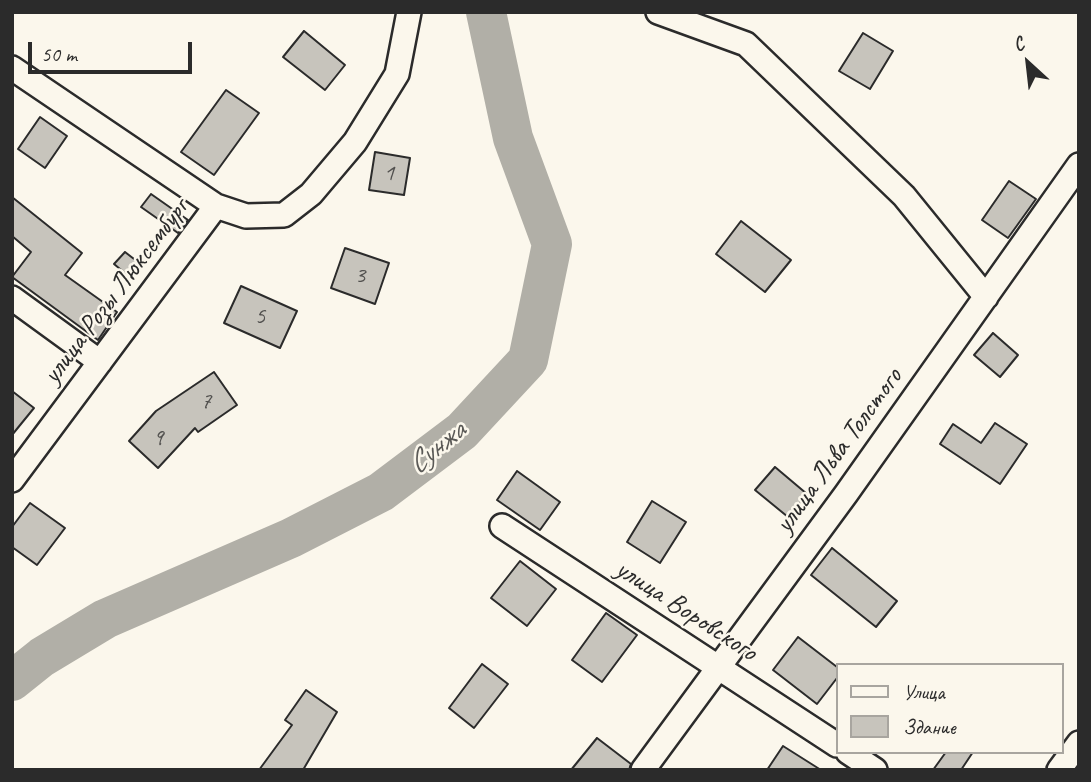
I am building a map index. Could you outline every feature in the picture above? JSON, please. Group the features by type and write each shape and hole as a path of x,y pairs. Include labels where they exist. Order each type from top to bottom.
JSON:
{"street":[{"path":"12,68 216,206 246,216 284,215 311,194 355,142 397,74 409,12"},
{"path":"657,12 746,44 904,197 985,297"},
{"name":"улица Льва Толстого","path":"643,770 846,494 1079,164"},
{"name":"улица Розы Люксембург","path":"12,480 216,206"},
{"path":"12,298 100,362"},
{"name":"улица Воровского","path":"502,526 836,744"},
{"path":"1059,770 1079,743"},
{"path":"851,754 875,770"}],"building":[{"path":"304,31 345,65 325,90 283,57"},
{"path":"863,33 893,51 870,89 839,71"},
{"path":"226,90 259,113 214,175 181,152"},
{"path":"40,117 67,136 45,168 18,149"},
{"path":"375,152 410,158 404,195 369,190"},
{"path":"1009,181 1036,199 1008,238 982,220"},
{"path":"151,194 188,220 178,233 141,207"},
{"path":"12,197 82,253 65,275 117,312 98,340 12,277 31,252 12,236"},
{"path":"741,221 791,260 765,292 716,254"},
{"path":"345,248 389,263 375,304 331,288"},
{"path":"125,252 143,266 132,279 114,264"},
{"path":"241,286 297,311 280,348 224,323"},
{"path":"993,333 1018,355 1000,377 974,355"},
{"path":"214,372 237,405 198,432 195,428 158,468 129,441 156,411"},
{"path":"12,391 34,408 12,435"},
{"path":"995,423 1027,444 1000,484 940,444 953,424 981,443"},
{"path":"775,467 807,494 788,517 755,490"},
{"path":"517,471 560,502 540,530 497,500"},
{"path":"652,501 686,522 660,563 627,542"},
{"path":"30,503 65,528 37,565 12,547 12,527"},
{"path":"832,548 897,601 876,627 811,575"},
{"path":"520,561 556,589 527,626 491,598"},
{"path":"606,613 637,635 602,682 572,660"},
{"path":"798,637 836,666 836,679 817,704 773,670"},
{"path":"482,664 508,684 474,728 449,708"},
{"path":"306,690 337,712 303,770 259,770 292,725 285,720"},
{"path":"597,738 631,764 629,770 571,770"},
{"path":"783,746 821,770 767,770"},
{"path":"945,754 972,754 961,770 933,770"}],"waterway":[{"name":"Сунжа","path":"12,681 42,657 105,619 291,538 381,492 462,431 528,360 552,244 513,138 486,12"}]}
